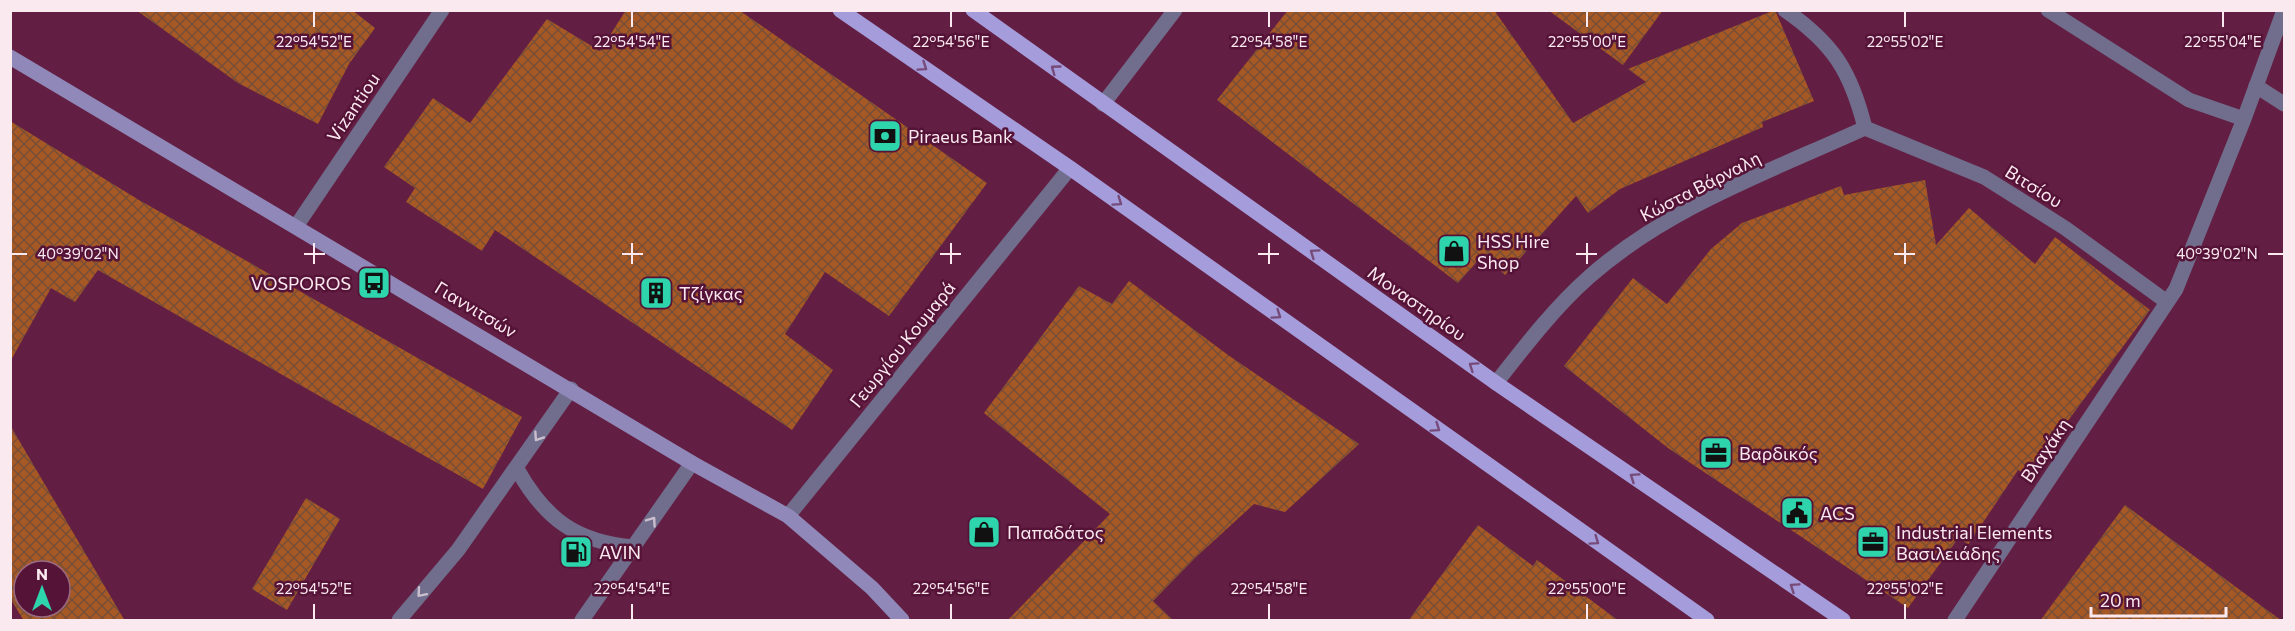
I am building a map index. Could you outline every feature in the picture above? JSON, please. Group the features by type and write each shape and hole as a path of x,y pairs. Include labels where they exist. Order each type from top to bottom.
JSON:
{"main road":[{"path":"840,10 1070,168 1707,621"},
{"name":"Μοναστηρίου","path":"973,10 1102,104 1496,382 1843,621"},
{"name":"Γιαννιτσών","path":"10,57 297,225 693,463 788,516 872,588 902,621"}],"street":[{"name":"Vizantiou","path":"297,225 442,10"},
{"path":"1102,104 1175,10"},
{"path":"1785,10 1820,39 1841,62 1856,91 1865,128"},
{"path":"2048,10 2189,100 2244,119"},
{"name":"Βλαχάκη","path":"1955,621 2176,288 2244,119 2284,10"},
{"path":"2256,86 2284,104"},
{"name":"Βιτσίου","path":"1865,128 1984,177 2065,228 2167,302"},
{"name":"Κώστα Βάρναλη","path":"1496,382 1559,306 1595,272 1642,237 1693,207 1865,128"},
{"name":"Γεωργίου Κουμαρά","path":"788,516 1070,168"},
{"path":"399,621 458,550 517,469 570,388"},
{"path":"582,621 693,463"},
{"path":"517,469 529,492 546,512 567,528 611,545 634,547"}],"building":[{"path":"136,10 352,10 375,28 349,64 318,124 238,83"},
{"path":"626,10 739,10 987,183 889,316 825,272 785,334 833,370 792,430 495,230 482,251 406,202 415,188 384,167 433,98 470,123 547,19 600,51"},
{"path":"1288,10 1494,10 1573,123 1646,82 1628,69 1775,10 1814,101 1762,122 1763,127 1620,189 1588,213 1576,196 1505,275 1483,255 1458,283 1217,100"},
{"path":"1548,10 1663,10 1623,65"},
{"path":"10,121 139,200 522,417 483,489 98,270 75,302 51,288 10,362"},
{"path":"1925,180 1936,245 1969,208 2035,264 2055,237 2150,310 2027,476 2018,470 1968,545 1959,537 1908,608 1668,448 1564,366 1633,278 1667,304 1711,249 1742,223 1841,186 1844,195"},
{"path":"1129,281 1228,355 1359,444 1285,512 1254,504 1195,558 1153,601 1174,621 1007,621 1110,514 984,413 1079,286 1112,304"},
{"path":"10,425 125,621 24,621 23,619 72,619 72,559 12,559 12,601 10,598"},
{"path":"306,498 340,519 287,610 252,589"},
{"path":"2125,505 2282,621 2040,621"},
{"path":"1478,525 1533,566 1537,560 1619,621 1408,621"}],"place":[{"name":"Piraeus Bank","path":"885,136"},
{"name":"HSS Hire Shop","path":"1454,251"},
{"name":"VOSPOROS","path":"374,283"},
{"name":"Τζίγκας","path":"656,293"},
{"name":"Βαρδικός","path":"1716,453"},
{"name":"ACS","path":"1797,513"},
{"name":"Παπαδάτος","path":"984,532"},
{"name":"Industrial Elements Βασιλειάδης","path":"1873,542"},
{"name":"AVIN","path":"576,552"}]}
